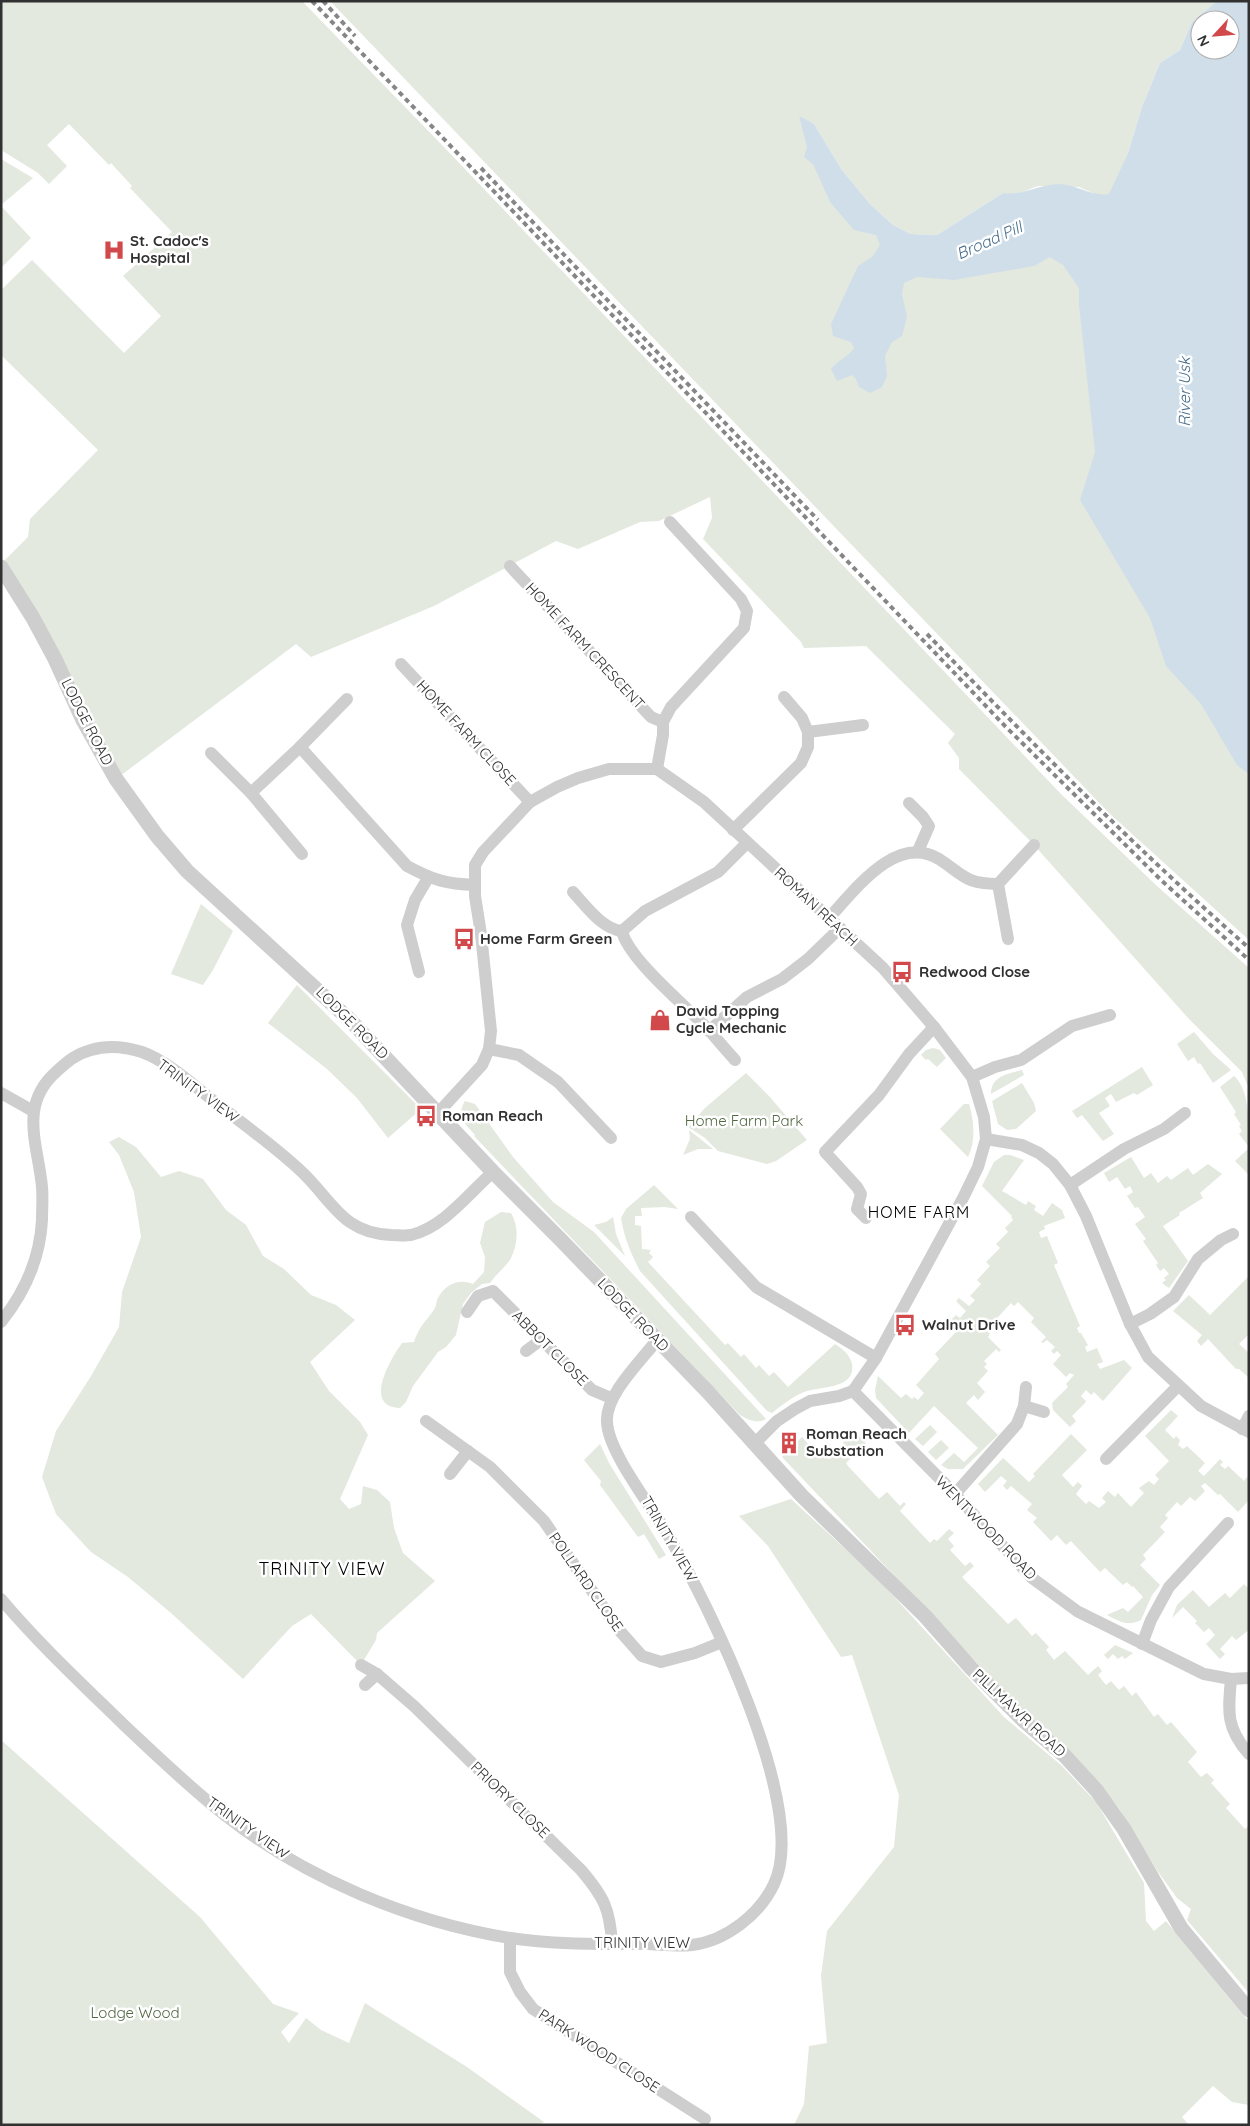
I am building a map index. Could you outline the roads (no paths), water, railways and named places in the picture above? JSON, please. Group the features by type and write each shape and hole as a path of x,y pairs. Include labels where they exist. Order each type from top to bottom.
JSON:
{"street":[{"path":"438,1113 482,1065 489,1049 491,1032 475,896 475,865 484,852 530,802 564,784 609,768 657,769 663,735 663,722 671,707 744,628 747,611 741,599 670,522"},
{"name":"HOME FARM CRESCENT","path":"510,566 652,717 663,722"},
{"name":"LODGE ROAD","path":"1,567 33,618 116,779 157,836 187,871 350,1020 492,1172 657,1340 754,1444"},
{"name":"HOME FARM CLOSE","path":"401,664 530,802"},
{"path":"733,830 801,763 808,747 808,732 802,718 784,697"},
{"path":"251,793 300,747 346,699"},
{"path":"808,732 863,725"},
{"path":"300,747 407,866 428,878 452,884 475,885"},
{"path":"211,753 251,793 302,854"},
{"name":"ROMAN REACH","path":"657,769 704,802 883,968 934,1027 972,1077 984,1116 986,1139 978,1167 876,1358 853,1391"},
{"path":"909,803 929,826 918,852"},
{"path":"573,892 613,930 622,930 645,911 718,872 747,843"},
{"path":"998,884 1034,845"},
{"path":"829,918 875,869 891,859 918,852 929,854 939,859 972,882 998,884"},
{"path":"418,972 407,926 415,900 428,878"},
{"path":"998,884 1008,939"},
{"path":"709,1031 746,997 782,979 808,959 840,928"},
{"path":"622,930 624,939 644,964 735,1060"},
{"path":"972,1077 995,1067 1022,1060 1072,1026 1110,1015"},
{"path":"866,1218 858,1209 861,1194 857,1187 826,1152 879,1095 909,1054 934,1027"},
{"name":"TRINITY VIEW","path":"1,1322 27,1284 36,1258 42,1221 42,1188 33,1139 33,1111 39,1092 53,1074 74,1056 93,1049 121,1047 143,1053 174,1071 303,1173 340,1214 362,1231 410,1235 437,1225 492,1172"},
{"path":"489,1049 519,1055 558,1082 611,1138"},
{"path":"1,1093 33,1111"},
{"path":"1070,1186 1124,1149 1164,1129 1185,1113"},
{"path":"986,1139 1013,1143 1033,1150 1053,1164 1070,1186 1086,1216 1130,1324 1148,1357 1201,1406 1246,1430 1249,1416"},
{"path":"691,1217 756,1286 876,1358"},
{"path":"1130,1324 1150,1314 1174,1297 1198,1259 1221,1240 1233,1234"},
{"name":"ABBOT CLOSE","path":"468,1312 478,1296 493,1291 592,1390 612,1398"},
{"path":"526,1351 542,1339"},
{"name":"TRINITY VIEW","path":"1,1600 176,1775 228,1817 276,1850 352,1890 430,1921 510,1938 612,1944 694,1945 722,1936 749,1917 764,1901 776,1881 782,1855 780,1815 764,1751 748,1703 722,1642 698,1590 667,1534 613,1447 606,1425 607,1411 612,1398 657,1340"},
{"path":"954,1494 1017,1424 1024,1406 1026,1386"},
{"path":"1106,1459 1178,1386"},
{"path":"754,1444 777,1421 795,1409 810,1401 839,1396 853,1391"},
{"name":"WENTWOOD ROAD","path":"853,1391 954,1494 1032,1578 1077,1611 1204,1674 1231,1679 1249,1678"},
{"path":"1024,1406 1044,1412"},
{"name":"POLLARD CLOSE","path":"426,1421 490,1467 544,1520 619,1630 642,1656 662,1662 695,1653 722,1642"},
{"name":"PILLMAWR ROAD","path":"754,1444 802,1496 925,1616 971,1668 1023,1720 1064,1755 1095,1788 1128,1836 1181,1928 1249,2010"},
{"path":"450,1474 468,1452"},
{"path":"1142,1644 1151,1620 1169,1587 1228,1523"},
{"name":"PRIORY CLOSE","path":"361,1665 377,1674 415,1707 581,1870 596,1887 605,1904 611,1920 612,1944"},
{"path":"365,1684 377,1674"},
{"path":"1231,1679 1229,1701 1231,1723 1235,1738 1249,1754"},
{"name":"PARK WOOD CLOSE","path":"510,1938 510,1972 520,1992 533,2009 705,2120"}],"water":[{"path":"1217,1 1249,1 1249,774 1237,765 1201,704 1166,666 1150,618 1080,500 1095,452 1079,305 1079,288 1063,265 1050,257 1034,266 954,280 917,277 904,283 902,294 907,317 902,336 892,342 885,356 887,376 882,387 870,393 859,387 852,375 837,381 831,369 854,348 851,342 833,336 831,324 858,266 872,257 880,245 876,235 854,230 830,202 813,164 804,157 807,147 799,116 814,124 842,170 870,204 893,225 911,234 937,235 1003,193 1017,193 1060,184 1097,194 1109,194 1128,153 1142,107 1160,63 1180,50 1190,27 1190,60 1240,60 1240,10 1206,10"}],"railway":[{"path":"312,1 1005,726 1161,880 1249,960"},
{"path":"323,1 355,36"},
{"path":"481,168 818,520"},
{"path":"927,634 1085,794 1207,911 1249,948"}],"place":[{"name":"St. Cadoc's Hospital","path":"114,250"},
{"name":"Home Farm Green","path":"464,939"},
{"name":"Redwood Close","path":"902,972"},
{"name":"David Topping Cycle Mechanic","path":"660,1020"},
{"name":"Roman Reach","path":"426,1116"},
{"name":"Walnut Drive","path":"905,1325"},
{"name":"Roman Reach Substation","path":"789,1443"}],"district":[{"name":"HOME FARM","path":"919,1212"},
{"name":"TRINITY VIEW","path":"322,1569"}],"water label":[{"name":"Broad Pill","path":"989,240"},
{"name":"River Usk","path":"1184,392"}],"park label":[{"name":"Home Farm Park","path":"744,1121"},
{"name":"Lodge Wood","path":"135,2013"}]}
